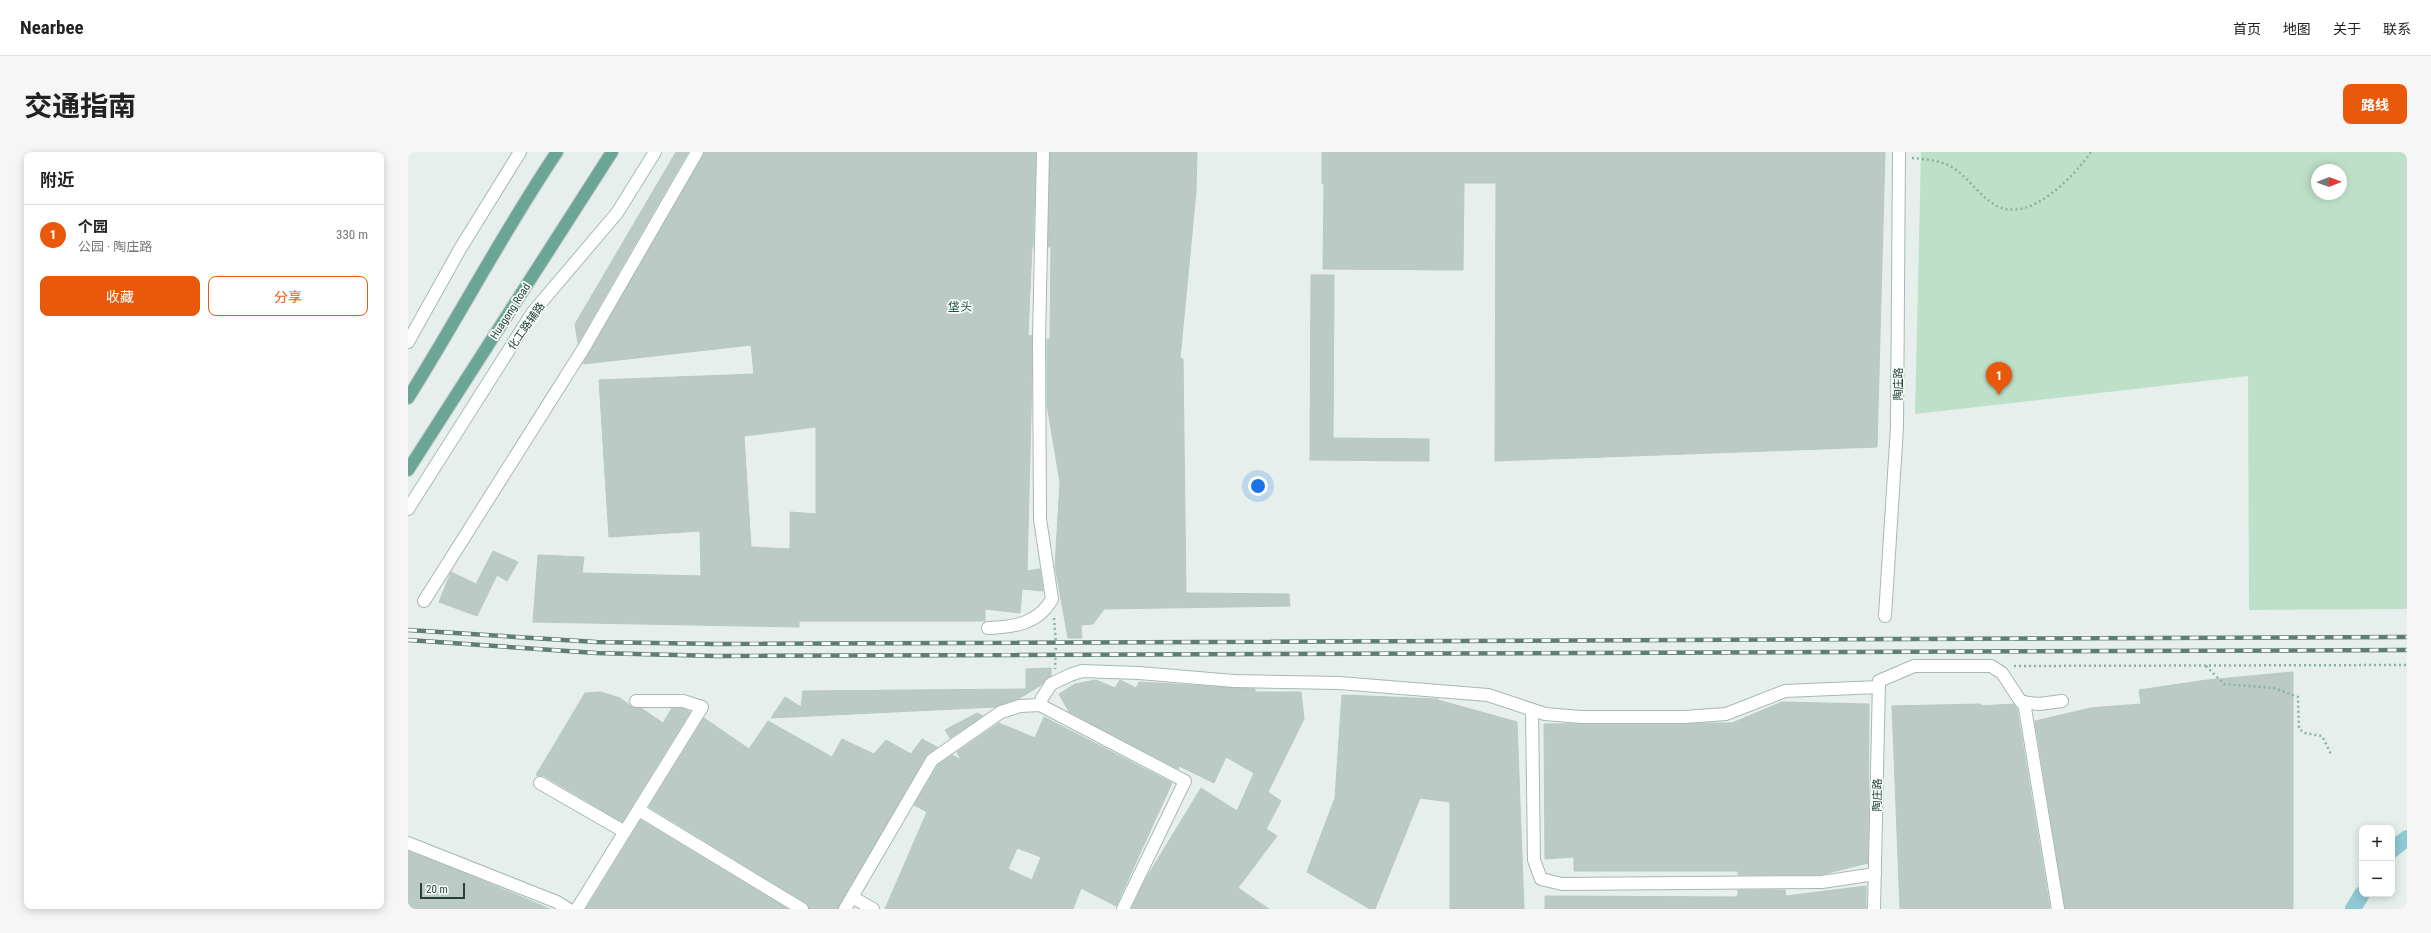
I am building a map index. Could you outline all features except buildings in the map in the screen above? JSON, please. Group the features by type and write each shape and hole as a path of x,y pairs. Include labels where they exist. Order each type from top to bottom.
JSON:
{"main road":[{"path":"408,398 481,279 532,189 556,152"},
{"name":"Huagong Road","path":"408,470 612,152"}],"street":[{"path":"408,342 460,249 520,152"},
{"name":"化工路辅路","path":"408,509 533,312 617,213 655,152"},
{"path":"424,602 585,346 697,152"},
{"path":"988,628 1012,627 1034,619 1046,611 1052,599 1040,519 1039,338 1043,152"},
{"name":"陶庄路","path":"1885,616 1897,427 1899,154"},
{"path":"1040,705 1042,698 1051,684 1070,675 1082,672 1139,673 1234,681 1338,683 1488,696 1545,714 1581,717 1692,717 1726,714 1785,691 1879,684 1914,666 1991,666 2002,673 2021,702 2039,704 2062,701"},
{"name":"陶庄路","path":"1874,909 1879,684"},
{"path":"577,909 702,708 683,701 636,701"},
{"path":"2024,702 2058,909"},
{"path":"845,909 932,760 1001,712 1020,706 1040,705 1185,782 1123,909"},
{"path":"1532,710 1534,860 1541,879 1562,884 1822,882 1875,874"},
{"path":"540,783 625,832"},
{"path":"639,810 802,909"},
{"path":"408,843 557,902 568,909"},
{"path":"852,897 872,909"}],"path":[{"path":"1899,154 1928,159 1948,165 1998,206 2017,208 2035,205 2047,197 2064,184 2091,152"},
{"path":"1051,684 1055,676 1056,644 1052,599"},
{"path":"1991,666 2407,665"},
{"path":"2205,666 2224,684 2274,688 2298,697 2299,729 2305,733 2322,736 2331,754"}],"green space":[{"path":"1921,152 2407,152 2407,609 2249,610 2248,376 1915,414"}],"waterway":[{"path":"2395,848 2407,838"},
{"path":"2353,909 2360,897"}],"railway":[{"path":"408,630 596,642 716,644 2407,637"},
{"path":"408,640 596,653 716,656 2407,650"}],"place":[{"name":"个园","path":"1999,395"}],"district":[{"name":"垡头","path":"960,307"}]}
